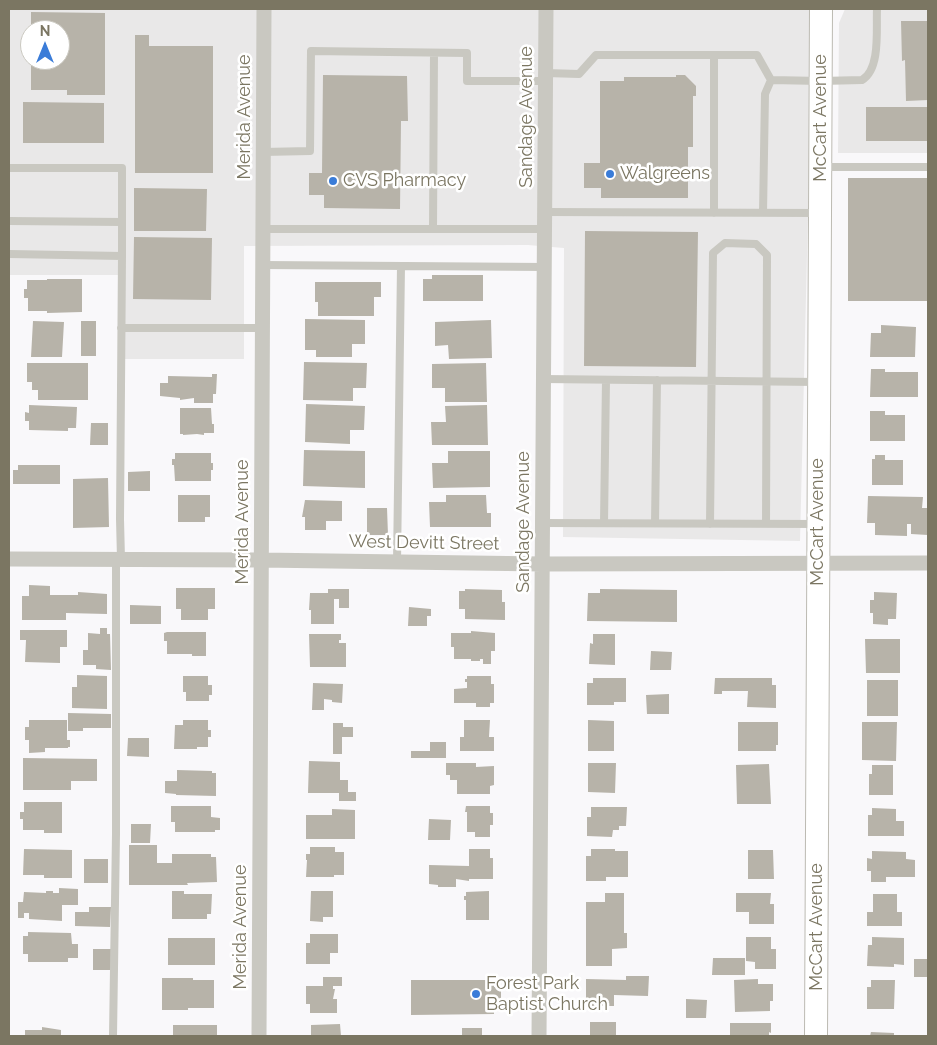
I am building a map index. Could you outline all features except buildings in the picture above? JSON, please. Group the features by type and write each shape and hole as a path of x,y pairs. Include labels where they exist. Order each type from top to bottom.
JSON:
{"street":[{"name":"Merida Avenue","path":"259,1036 264,9"},
{"name":"Sandage Avenue","path":"538,1036 546,9"},
{"name":"McCart Avenue","path":"816,1036 821,9"},
{"name":"West Devitt Street","path":"9,559 542,564 928,563"}],"lane":[{"path":"771,80 862,80 867,77 873,69 875,56 877,9"},
{"path":"264,152 310,151 311,51 467,53 467,81 580,74 596,55 756,55 771,80"},
{"path":"433,230 434,53"},
{"path":"714,55 714,213"},
{"path":"763,213 765,94 771,80"},
{"path":"820,166 928,166"},
{"path":"9,168 122,168 120,519 113,1036"},
{"path":"545,212 820,214"},
{"path":"9,221 122,222"},
{"path":"263,230 545,229"},
{"path":"710,524 713,253 725,243 756,244 767,255 765,381 766,524"},
{"path":"9,254 122,256"},
{"path":"263,265 544,267"},
{"path":"397,562 401,266"},
{"path":"121,328 263,328"},
{"path":"544,379 819,382"},
{"path":"604,523 606,380"},
{"path":"655,523 657,380"},
{"path":"542,523 818,524"}],"shaded area":[{"path":"9,9 813,9 800,541 563,537 564,248 528,245 244,246 244,359 125,359 125,275 9,275"},
{"path":"845,9 928,9 928,153 838,153 839,23"}],"place":[{"name":"Walgreens","path":"610,174"},
{"name":"CVS Pharmacy","path":"333,181"},
{"name":"Forest Park Baptist Church","path":"476,994"}]}
